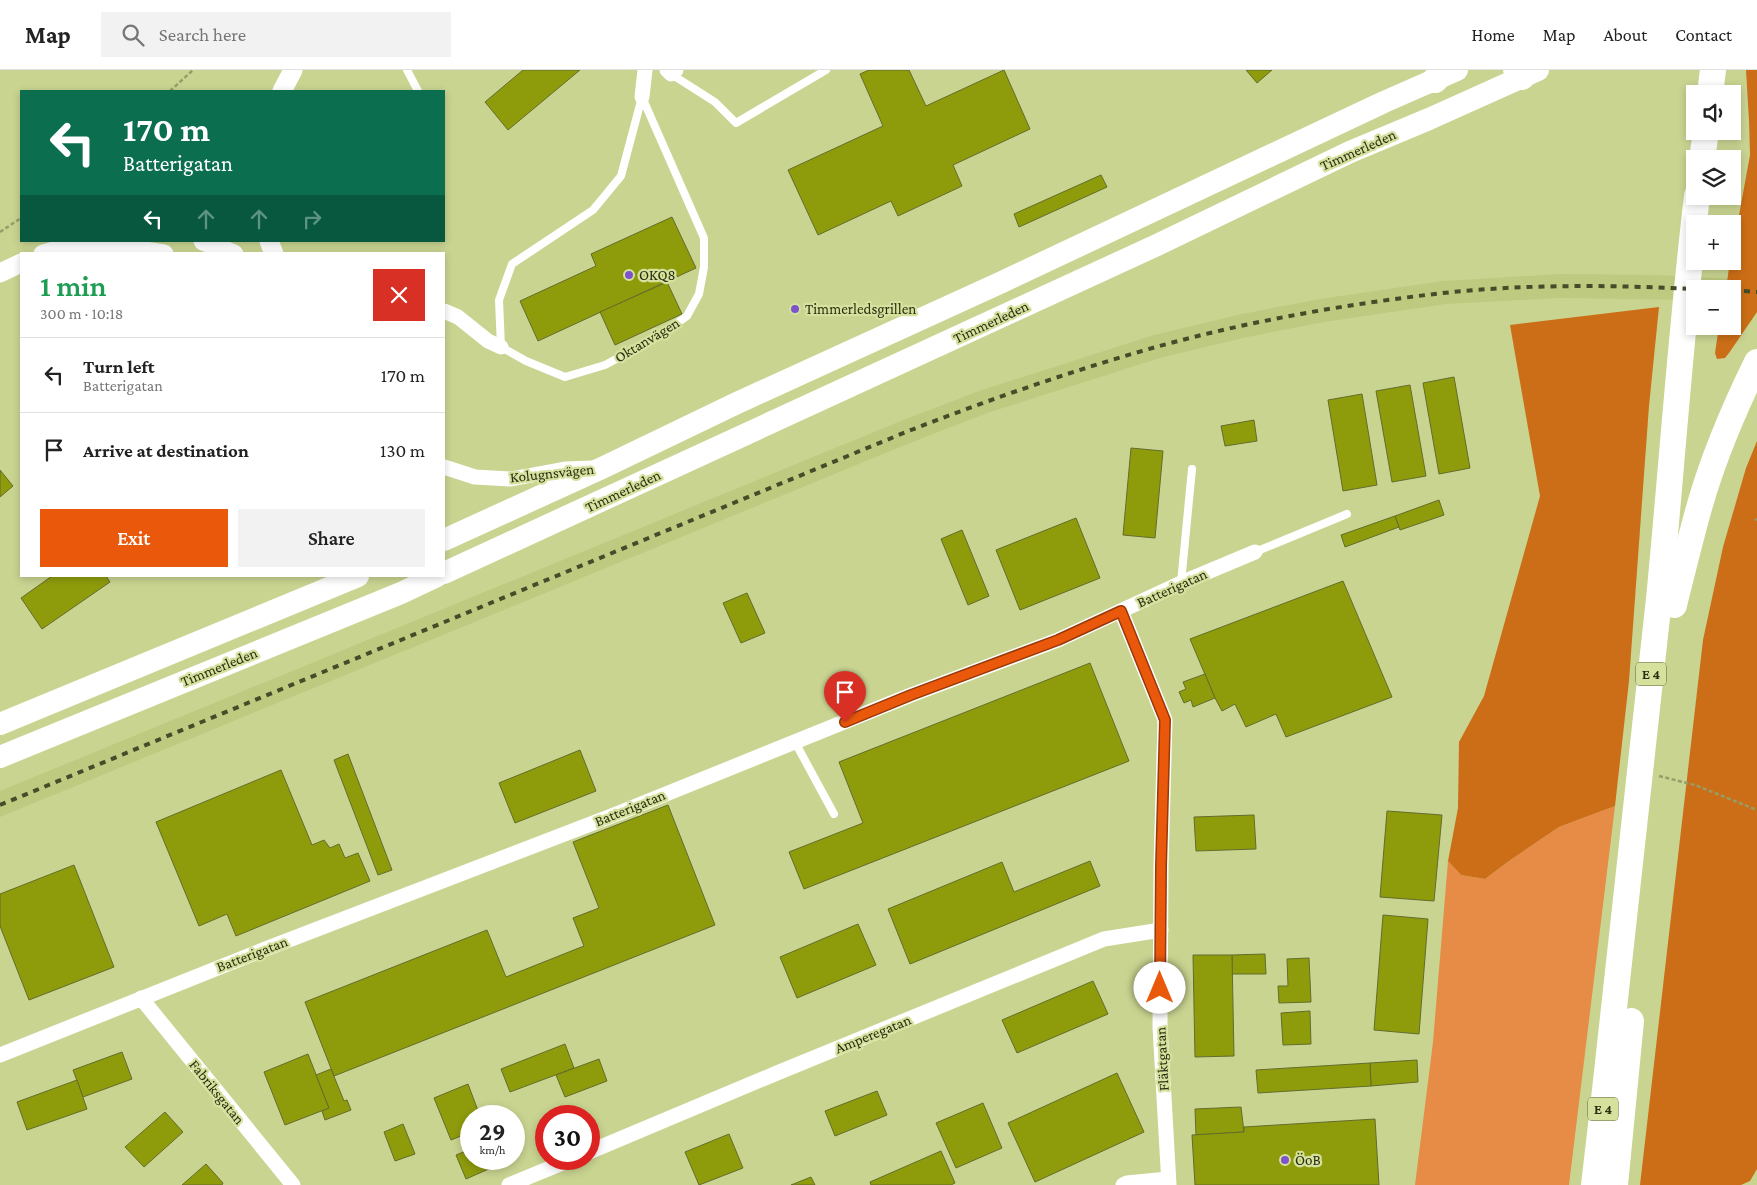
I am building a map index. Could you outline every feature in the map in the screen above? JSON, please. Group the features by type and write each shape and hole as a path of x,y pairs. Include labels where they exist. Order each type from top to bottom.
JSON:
{"highway":[{"path":"1711,85 1713,70"},
{"path":"1727,85 1728,70"},
{"name":"E 4","path":"1594,1185 1689,335"},
{"name":"E 4","path":"1615,1185 1674,605 1690,335"},
{"name":"E 4","path":"1674,605 1699,508 1714,463 1727,427 1757,362"}],"main road":[{"name":"Timmerleden","path":"445,573 1157,245 1350,152 1429,119 1524,72"},
{"name":"Timmerleden","path":"445,540 1002,282 1445,73"},
{"name":"Timmerleden","path":"0,724 356,577"},
{"name":"Timmerleden","path":"0,757 401,593 435,577"}],"street":[{"path":"283,90 293,70"},
{"path":"642,97 645,70"},
{"path":"50,252 82,242"},
{"path":"65,248 120,247 151,252"},
{"path":"0,273 20,263"},
{"name":"Oktanvägen","path":"445,311 458,317 488,341 500,347"},
{"name":"Kolugnsvägen","path":"445,467 475,477 511,479 565,469 602,468"},
{"name":"Batterigatan","path":"0,1054 614,815 911,695 1058,640 1181,583 1256,552"},
{"name":"Fläktgatan","path":"1121,611 1165,720 1160,1026 1169,1182"},
{"name":"Amperegatan","path":"600,1147 1104,939 1161,930"},
{"name":"Fabriksgatan","path":"141,998 293,1185"},
{"path":"509,1185 545,1170"},
{"path":"1123,1185 1127,1183 1169,1182"}],"lane":[{"path":"407,70 417,90"},
{"path":"671,71 715,102 736,123 826,70"},
{"path":"500,347 500,300 512,264 551,240 593,210 621,176 642,97"},
{"name":"Oktanvägen","path":"500,347 526,361 565,376 605,365 659,336 687,316 699,294 704,266 704,238 642,97"},
{"path":"1181,583 1192,469"},
{"path":"1256,552 1347,514"},
{"path":"795,742 834,814"}],"path":[{"path":"171,90 193,70"},
{"path":"0,232 20,219"},
{"path":"1657,776 1695,785 1757,810"}],"shaded area":[{"path":"1746,70 1757,70 1757,312 1729,353 1725,358 1717,359 1715,353 1718,335 1741,335 1741,280 1727,280 1729,270 1741,270 1741,215 1739,215 1750,155"},
{"path":"1561,274 1658,275 1757,280 1741,286 1741,280 1686,280 1686,300 1561,298 1446,304 1324,322 1247,337 1160,358 987,413 910,443 0,817 0,791 901,421 979,391 1154,335 1242,314 1320,299 1443,281"},
{"path":"1659,307 1649,406 1629,681 1615,806 1559,827 1485,879 1461,875 1448,861 1458,808 1459,742 1484,696 1540,496 1510,325"},
{"path":"1757,441 1757,1169 1750,1181 1741,1185 1640,1185 1703,640 1723,547 1746,468"},
{"path":"1615,806 1569,1185 1415,1185 1433,1042 1448,861 1461,875 1485,879 1559,827"}],"building":[{"path":"523,70 580,70 508,130 485,102"},
{"path":"869,70 909,70 926,106 1004,70 1030,129 953,165 962,186 898,216 891,201 818,235 788,170 883,126 860,74"},
{"path":"1246,70 1272,70 1257,83"},
{"path":"1101,175 1107,187 1019,227 1014,214"},
{"name":"OKQ8","path":"672,217 696,268 538,341 520,301 596,266 591,254"},
{"path":"667,282 682,314 615,345 600,312"},
{"path":"1454,377 1470,468 1439,474 1423,383"},
{"path":"1410,385 1426,476 1392,482 1376,391"},
{"path":"1362,394 1377,485 1343,491 1328,400"},
{"path":"1254,420 1257,441 1225,446 1221,426"},
{"path":"1131,448 1163,451 1155,538 1123,535"},
{"path":"0,470 13,486 0,497"},
{"path":"1439,500 1444,515 1400,530 1395,516"},
{"path":"1395,516 1399,527 1345,547 1341,535"},
{"path":"1076,518 1100,578 1020,610 996,550"},
{"path":"962,530 989,596 968,605 941,539"},
{"path":"51,577 107,577 110,582 42,629 21,598"},
{"path":"1343,581 1392,697 1286,737 1276,714 1246,727 1235,704 1222,711 1190,639"},
{"path":"747,593 765,633 741,643 723,603"},
{"path":"1090,663 1129,761 804,889 789,852 863,823 839,762"},
{"path":"1205,674 1215,698 1193,707 1191,700 1184,703 1179,692 1186,689 1183,682"},
{"path":"580,750 596,791 515,823 499,783"},
{"path":"348,754 392,870 378,875 334,760"},
{"path":"281,770 312,845 324,840 330,848 339,844 345,858 358,853 370,881 236,936 227,914 199,926 156,822"},
{"path":"668,805 715,925 334,1076 305,1002 487,930 506,977 584,946 573,918 599,908 573,842"},
{"path":"1387,811 1442,815 1434,901 1380,897"},
{"path":"1254,815 1256,849 1196,851 1194,817"},
{"path":"1090,861 1100,886 910,964 888,909 1002,862 1014,892"},
{"path":"74,865 114,967 29,1000 0,926 0,894"},
{"path":"1383,915 1428,919 1419,1034 1374,1030"},
{"path":"858,924 876,965 797,998 780,957"},
{"path":"1265,954 1266,974 1232,974 1232,955"},
{"path":"1193,955 1232,955 1234,1056 1195,1057"},
{"path":"1309,958 1311,1002 1279,1003 1278,986 1288,986 1287,959"},
{"path":"1093,981 1108,1014 1017,1053 1002,1020"},
{"path":"1310,1011 1311,1044 1283,1045 1281,1013"},
{"path":"565,1044 574,1068 510,1092 501,1069"},
{"path":"122,1052 132,1079 83,1097 73,1070"},
{"path":"308,1054 329,1108 285,1125 264,1072"},
{"path":"599,1059 607,1081 565,1097 556,1075"},
{"path":"1417,1060 1418,1082 1371,1086 1370,1063"},
{"path":"1370,1063 1371,1086 1258,1093 1256,1070"},
{"path":"331,1069 344,1101 347,1100 351,1110 325,1120 322,1111 329,1108 316,1075"},
{"path":"1117,1073 1144,1132 1035,1182 1008,1123"},
{"path":"77,1080 87,1109 27,1130 17,1102"},
{"path":"468,1084 476,1105 460,1105 460,1136 451,1140 434,1098"},
{"path":"877,1091 887,1115 835,1136 825,1111"},
{"path":"983,1103 1002,1148 956,1168 936,1123"},
{"path":"1241,1107 1244,1132 1196,1135 1195,1109"},
{"path":"165,1112 183,1132 144,1167 125,1147"},
{"name":"ÖoB","path":"1375,1119 1379,1185 1195,1185 1192,1135 1244,1132 1244,1127"},
{"path":"403,1124 415,1154 395,1161 384,1132"},
{"path":"729,1134 743,1168 699,1185 685,1152"},
{"path":"941,1151 955,1183 951,1185 871,1185 870,1182"},
{"path":"460,1153 460,1165 456,1155"},
{"path":"206,1164 223,1183 222,1185 182,1185"},
{"path":"462,1170 486,1170 466,1179"},
{"path":"811,1177 815,1185 791,1185"}],"railway":[{"path":"0,805 906,432 1030,386 1124,356 1262,321 1371,302 1443,293 1569,286 1686,289"},
{"path":"1741,291 1757,292"}],"place":[{"name":"OKQ8","path":"629,275"},
{"name":"Timmerledsgrillen","path":"795,309"},
{"name":"ÖoB","path":"1285,1160"}],"route":[{"path":"845,722 1058,640 1121,611 1165,720 1160,988"}]}
